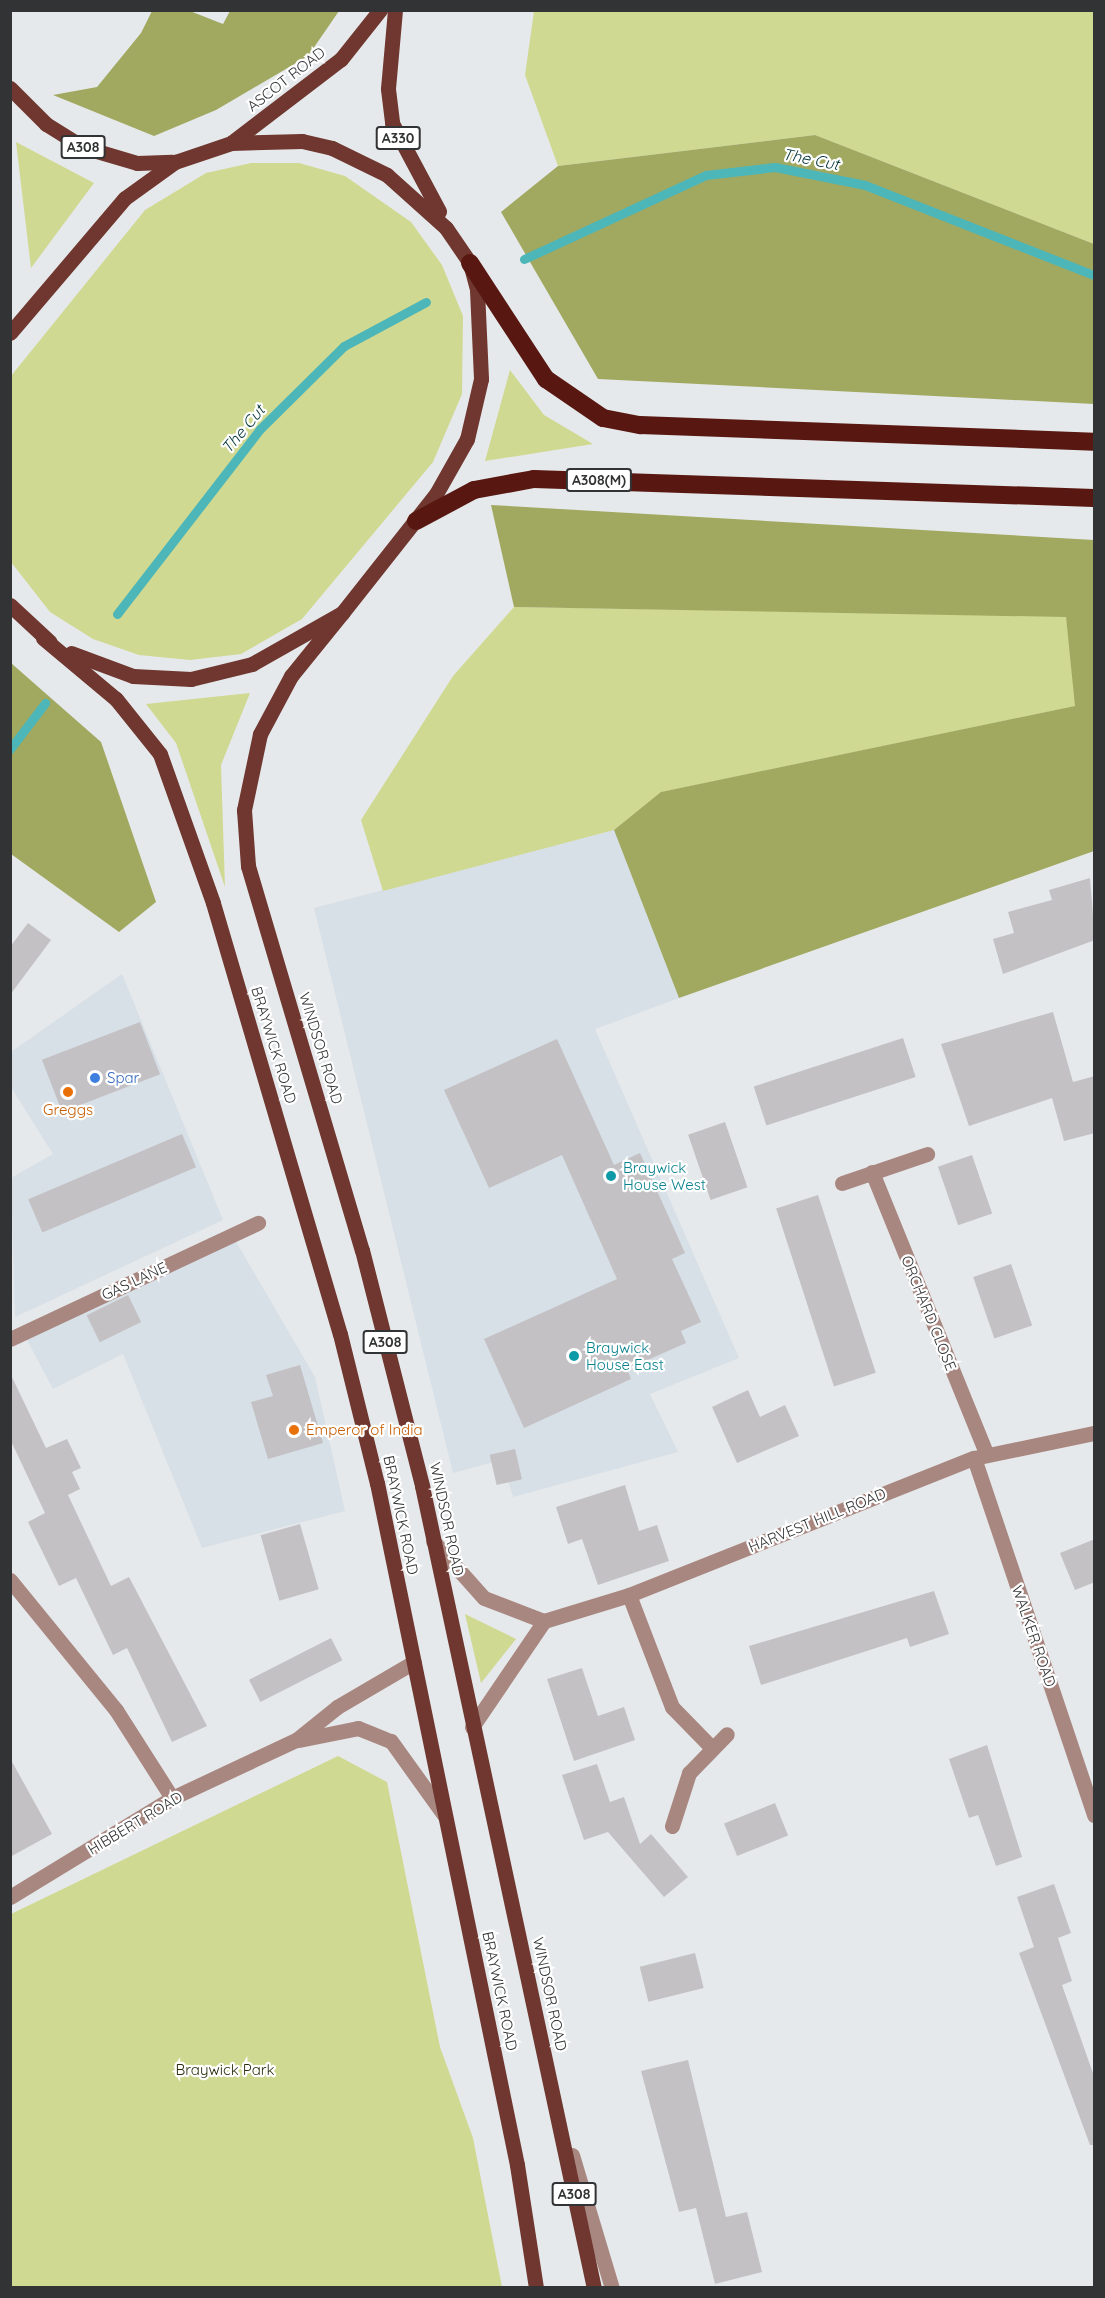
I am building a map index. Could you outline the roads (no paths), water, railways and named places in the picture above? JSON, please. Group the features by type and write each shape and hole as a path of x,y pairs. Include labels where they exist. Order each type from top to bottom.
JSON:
{"highway":[{"path":"466,257 546,379 603,418 640,425 1095,442"},
{"name":"A308(M)","path":"416,521 468,493 534,479 1095,498"}],"main road":[{"name":"ASCOT ROAD","path":"231,143 327,71 380,10"},
{"name":"A330","path":"395,10 388,88 392,123 466,257"},
{"name":"A308","path":"10,88 46,124 83,147 137,163 175,162"},
{"path":"10,333 103,220 175,162 231,143 302,141 359,159 428,207 466,257"},
{"name":"WINDSOR ROAD","path":"466,257 481,318 476,410 454,467 416,521 291,676 260,734 247,783 244,838 255,897 362,1250 433,1541 594,2288"},
{"name":"BRAYWICK ROAD","path":"10,607 132,715 160,754 178,794 340,1334 414,1662 517,2165 536,2288"},
{"path":"43,638 133,676 191,679 271,656 342,612"}],"street":[{"path":"842,1183 927,1154"},
{"name":"ORCHARD CLOSE","path":"872,1172 980,1456"},
{"name":"GAS LANE","path":"10,1339 258,1223"},
{"name":"HARVEST HILL ROAD","path":"544,1621 629,1595 980,1456 1095,1433"},
{"name":"WALKER ROAD","path":"980,1456 1095,1815"},
{"path":"433,1541 484,1598 544,1621 472,1727"},
{"path":"10,1580 116,1710 172,1798"},
{"path":"629,1595 672,1707 712,1748"},
{"name":"HIBBERT ROAD","path":"10,1897 172,1798 296,1740 337,1707 414,1662"},
{"name":"HIBBERT ROAD","path":"296,1740 358,1728 391,1741 444,1815"},
{"path":"672,1826 689,1773 727,1734"},
{"path":"555,2100 612,2288"}],"waterway":[{"name":"The Cut","path":"524,259 706,175 775,167 865,185 1094,275"},
{"name":"The Cut","path":"117,614 260,429 344,346 426,302"},
{"name":"The Cut","path":"10,749 45,703"}],"place":[{"name":"Spar","path":"95,1078"},
{"name":"Greggs","path":"68,1092"},
{"name":"Braywick House West","path":"611,1176"},
{"name":"Braywick House East","path":"574,1356"},
{"name":"Emperor of India","path":"294,1430"}],"park label":[{"name":"Braywick Park","path":"225,2070"}]}
